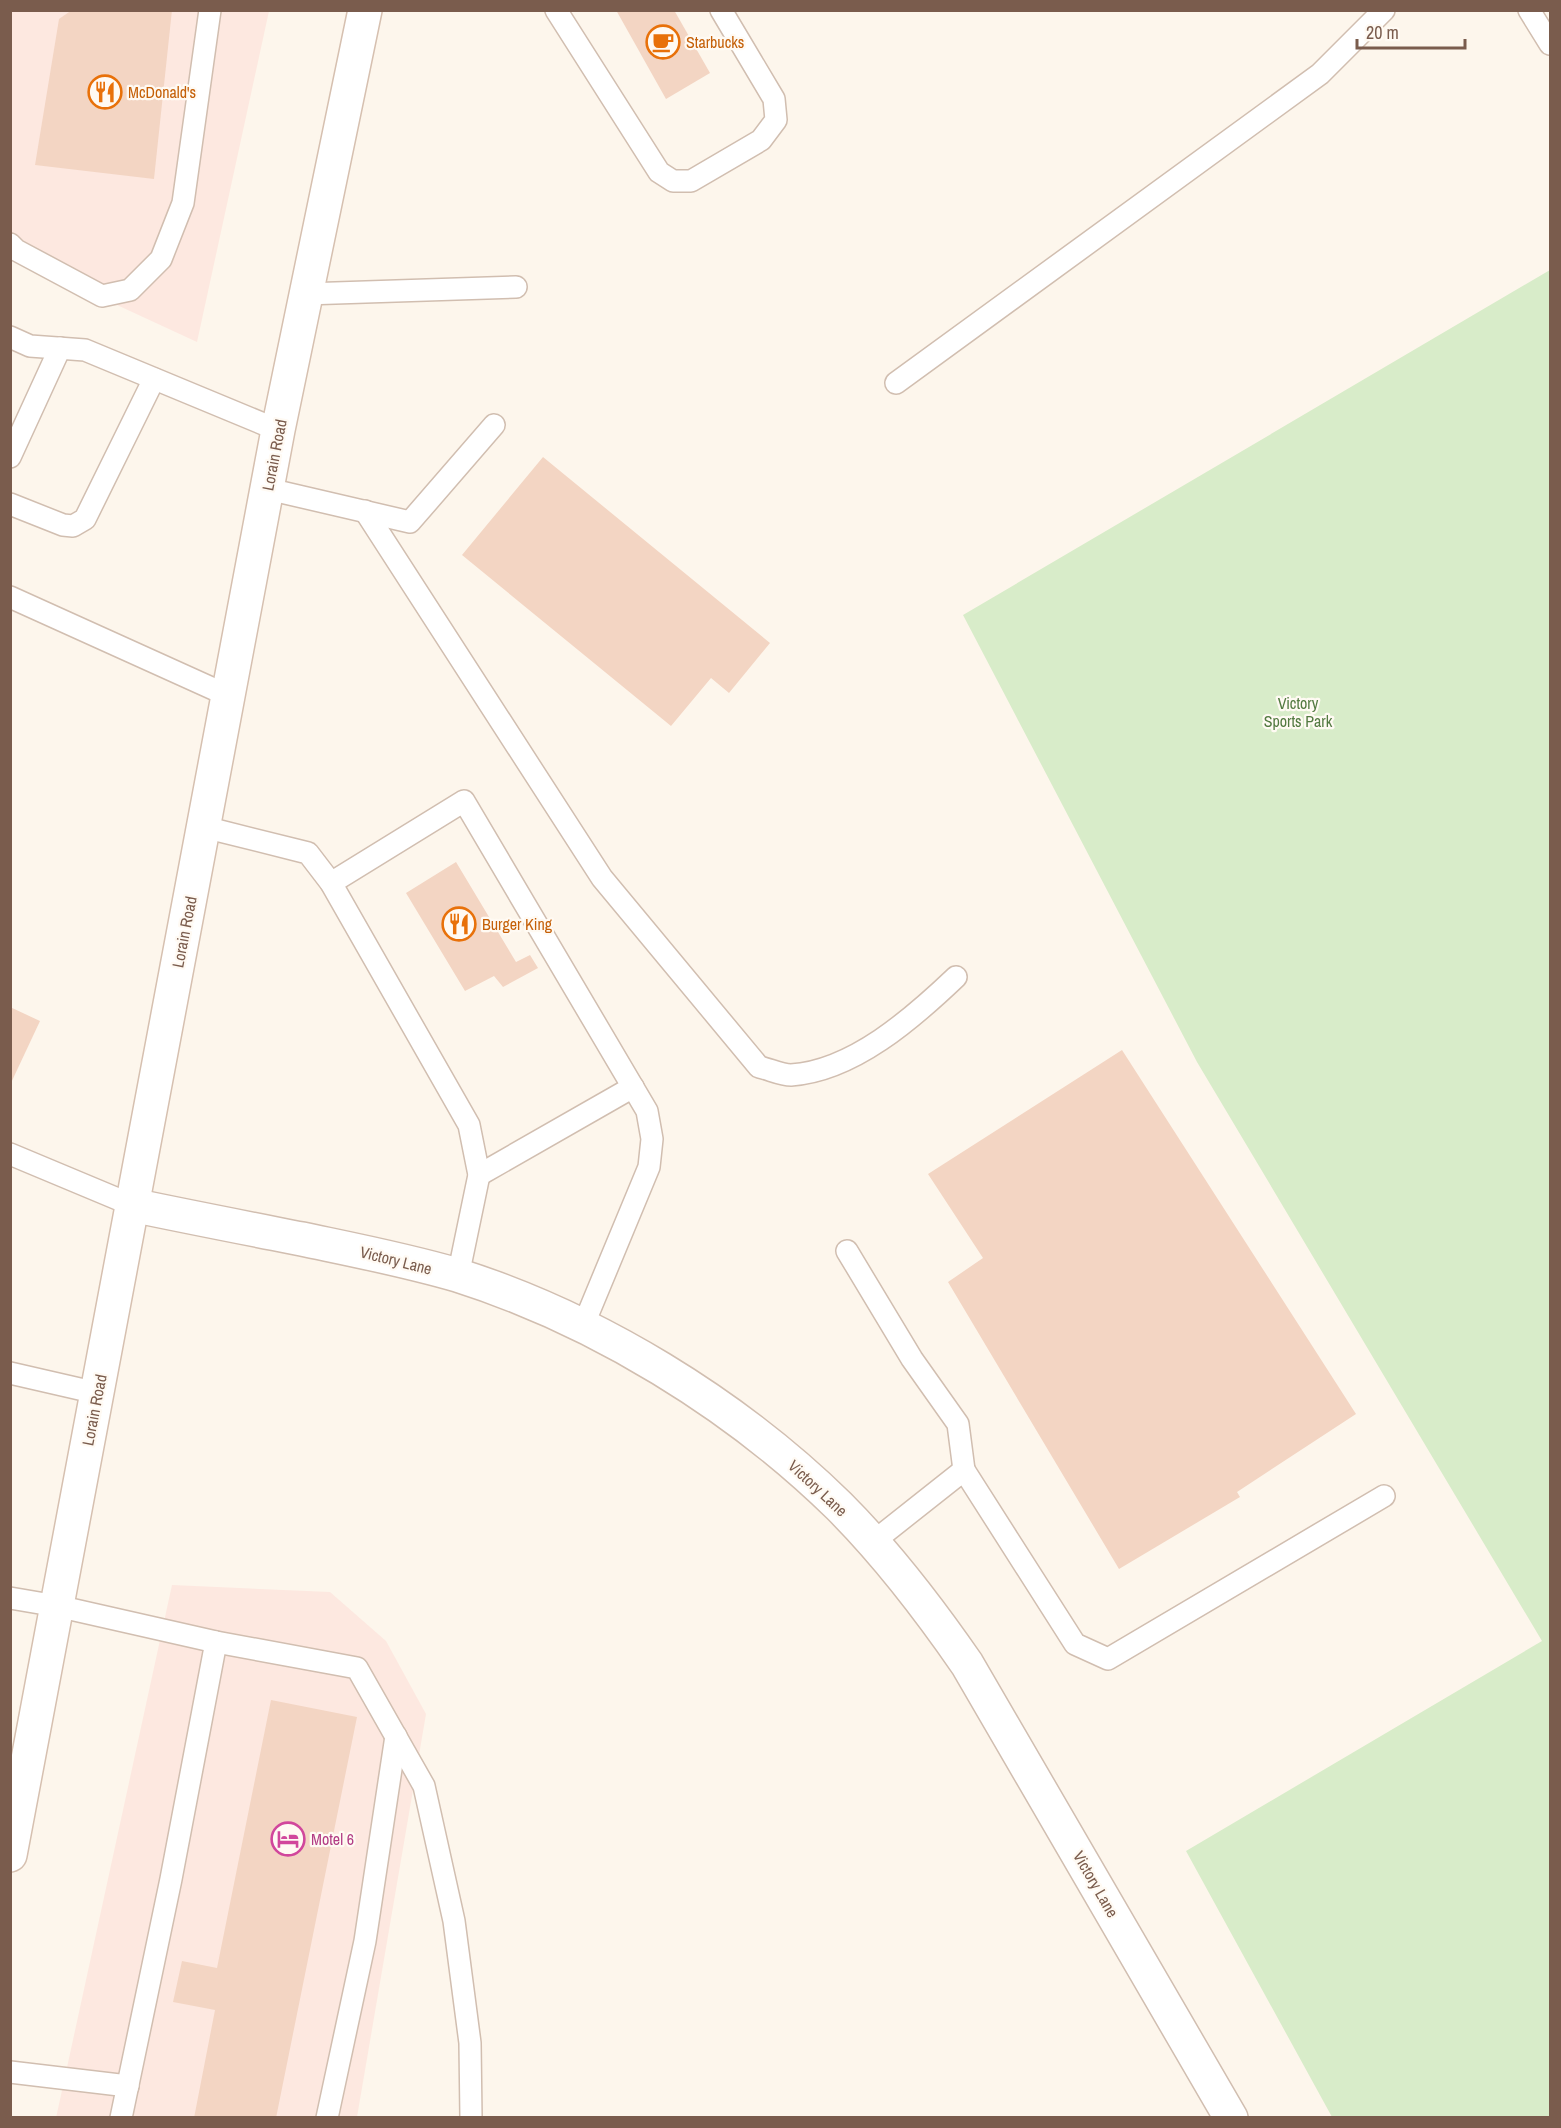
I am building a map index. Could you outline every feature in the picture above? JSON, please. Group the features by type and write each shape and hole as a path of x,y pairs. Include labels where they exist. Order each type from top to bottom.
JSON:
{"main road":[{"name":"Lorain Road","path":"10,1855 278,430 365,10"},
{"name":"Victory Lane","path":"132,1205 366,1252 458,1276 503,1292 583,1326 680,1380 722,1407 804,1474 873,1542 938,1623 967,1664 1231,2118"}],"lane":[{"path":"10,244 16,250 102,297 130,290 161,259 183,203 210,10"},
{"path":"556,10 659,172 673,181 691,181 761,140 776,120 774,99 721,10"},
{"path":"896,383 1320,74 1384,10"},
{"path":"1529,10 1551,44"},
{"path":"305,294 516,287"},
{"path":"10,337 30,346 85,350 278,430"},
{"path":"10,458 60,348"},
{"path":"10,504 63,525 73,526 85,519 154,379"},
{"path":"268,489 410,522 494,425"},
{"path":"364,511 602,878 759,1067 789,1075 827,1068 879,1042 919,1012 956,977"},
{"path":"10,597 229,696"},
{"path":"331,883 464,801 633,1087 647,1112 652,1139 649,1167 583,1326"},
{"path":"204,827 308,853 331,883 469,1125 479,1175 458,1276"},
{"path":"479,1175 633,1087"},
{"path":"10,1154 132,1205"},
{"path":"847,1251 912,1359 958,1424 964,1470 1075,1644 1108,1659 1384,1496"},
{"path":"10,1373 97,1393"},
{"path":"873,1542 964,1470"},
{"path":"10,1598 57,1606 216,1642 357,1668 424,1786 454,1922 470,2043 471,2118"},
{"path":"122,2118 216,1642"},
{"path":"327,2118 365,1941 396,1736"},
{"path":"10,2072 128,2086"}],"shaded area":[{"path":"11,11 269,11 197,342 11,256"},
{"path":"172,1585 330,1592 386,1641 426,1714 357,2117 56,2118"}],"green space":[{"name":"Victory Sports Park","path":"1550,270 1550,2117 1332,2117 1186,1851 1542,1641 1197,1062 963,615"}],"building":[{"name":"McDonald's","path":"72,10 172,10 154,179 35,165 59,19"},
{"name":"Starbucks","path":"616,10 674,10 710,73 666,99"},
{"path":"543,457 770,643 729,693 711,678 671,726 462,555"},
{"name":"Burger King","path":"456,862 516,962 530,955 538,968 503,987 494,976 465,991 406,893"},
{"path":"10,1007 40,1021 10,1085"},
{"path":"1122,1050 1356,1414 1237,1492 1240,1497 1119,1569 948,1282 983,1258 928,1174"},
{"name":"Motel 6","path":"271,1700 357,1717 276,2118 194,2118 215,2010 173,2002 182,1961 217,1968"}],"place":[{"name":"Starbucks","path":"663,42"},
{"name":"McDonald's","path":"105,92"},
{"name":"Burger King","path":"459,924"},
{"name":"Motel 6","path":"288,1839"}]}
